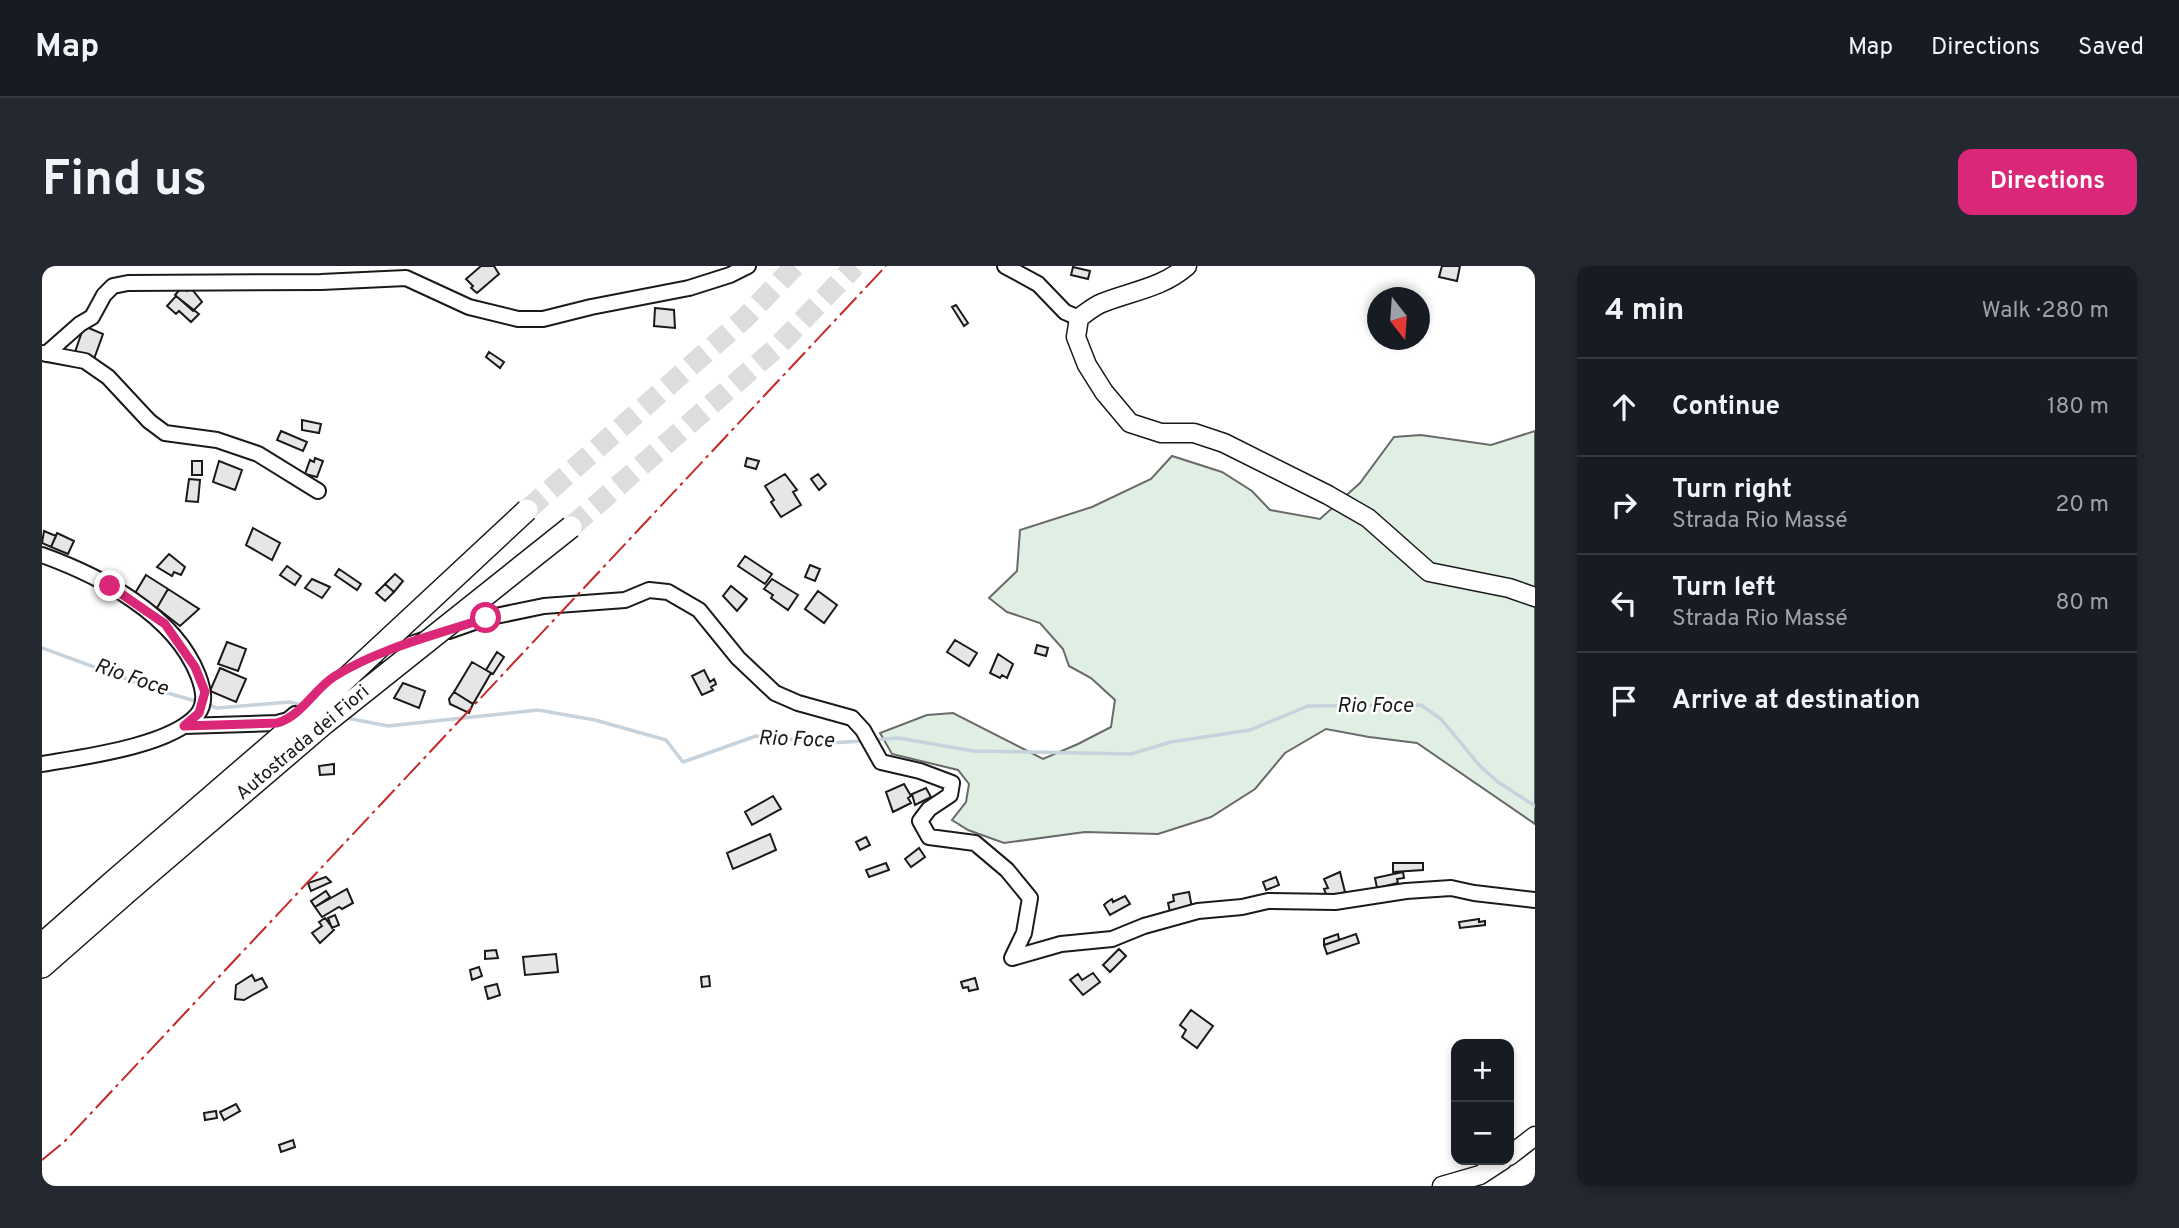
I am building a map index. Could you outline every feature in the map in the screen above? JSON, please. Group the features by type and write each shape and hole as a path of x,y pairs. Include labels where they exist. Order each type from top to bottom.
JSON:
{"highway":[{"name":"Autostrada dei Fiori","path":"42,967 117,889 527,510"},
{"name":"Autostrada dei Fiori","path":"42,944 117,889 571,527"}],"main road":[{"path":"1187,266 1153,287 1100,303 1079,318 1076,337 1087,365 1104,392 1130,423 1161,433 1194,433 1224,443 1368,518 1429,572 1509,588 1535,597"},
{"path":"1514,1152 1535,1136"},
{"path":"1442,1186 1480,1175 1495,1165"}],"street":[{"path":"44,353 92,317 104,295 113,286 128,283 321,282 406,278 469,307 518,319 544,319 689,288 730,275 748,266"},
{"path":"1005,266 1038,284 1065,312 1079,318"},
{"path":"44,353 86,361 108,377 149,421 165,433 217,440 258,454 318,491"},
{"path":"42,555 85,572 165,624 189,657 205,692 199,713 174,733 104,753 42,764"},
{"path":"184,726 277,723 288,720 333,677 373,657 486,618 544,606 625,600 649,590 668,592 699,610 738,658 775,693 852,718 863,730 881,762 920,771 952,783 950,795 929,809 920,821 929,837 975,843 1007,870 1030,898 1024,933 1012,958 1061,944 1112,939 1144,926 1198,911 1242,907 1268,901 1335,902 1406,891 1451,888 1535,900"}],"green space":[{"path":"1535,431 1535,824 1417,743 1326,729 1285,753 1255,789 1211,817 1158,834 1085,832 1004,843 968,830 952,820 966,802 969,784 958,770 892,754 880,733 927,715 953,713 1043,759 1111,727 1115,700 1091,678 1069,666 1063,649 1040,623 1007,612 989,598 1017,571 1020,530 1092,507 1151,479 1172,456 1222,472 1252,491 1270,510 1320,519 1360,483 1394,437 1421,435 1491,445"}],"building":[{"path":"481,266 494,266 499,274 477,293 466,279"},
{"path":"1442,266 1460,266 1457,281 1439,277"},
{"path":"1073,267 1090,271 1088,279 1071,275"},
{"path":"182,287 187,291 191,288 202,302 193,311 175,295"},
{"path":"176,296 199,314 191,322 179,311 176,314 167,306"},
{"path":"956,305 968,323 964,326 952,307"},
{"path":"655,308 674,310 675,328 654,326"},
{"path":"84,326 103,334 94,359 75,352"},
{"path":"489,352 504,362 500,368 486,357"},
{"path":"302,420 321,424 319,433 302,430"},
{"path":"281,431 307,442 303,451 277,440"},
{"path":"315,458 323,461 317,477 305,474 310,460 314,462"},
{"path":"747,458 759,461 756,469 745,466"},
{"path":"192,461 202,461 202,475 192,475"},
{"path":"219,461 242,470 235,490 213,482"},
{"path":"785,474 797,490 793,492 801,505 781,517 765,486"},
{"path":"818,474 826,484 819,490 811,479"},
{"path":"189,479 200,480 198,502 186,501"},
{"path":"253,528 280,543 272,560 246,545"},
{"path":"44,531 56,536 51,547 42,543"},
{"path":"57,533 74,541 68,554 51,547"},
{"path":"169,554 185,567 181,575 174,572 172,576 157,567"},
{"path":"745,556 772,574 765,584 738,566"},
{"path":"810,565 820,569 815,581 805,577"},
{"path":"287,566 301,576 295,585 280,575"},
{"path":"339,569 361,584 357,590 335,575"},
{"path":"395,574 403,581 394,592 385,584"},
{"path":"146,575 168,589 157,608 134,595"},
{"path":"312,579 330,587 322,598 305,588"},
{"path":"772,579 798,595 788,610 771,598 773,595 764,589"},
{"path":"385,584 394,592 385,601 376,593"},
{"path":"731,586 747,599 737,611 723,596"},
{"path":"168,589 199,609 180,626 157,608"},
{"path":"818,591 837,605 824,623 805,609"},
{"path":"955,640 977,653 969,666 947,652"},
{"path":"227,642 246,649 238,671 218,664"},
{"path":"1037,645 1048,648 1046,656 1035,653"},
{"path":"497,652 504,657 493,674 486,670"},
{"path":"998,654 1013,664 1007,678 990,673"},
{"path":"472,662 491,673 473,704 454,692"},
{"path":"220,668 246,679 236,702 210,691"},
{"path":"704,670 710,682 714,679 716,684 711,687 713,690 702,695 692,676"},
{"path":"403,683 425,691 419,708 394,698"},
{"path":"454,692 473,704 469,713 450,704 449,699"},
{"path":"334,764 334,774 320,775 319,766"},
{"path":"904,784 911,796 908,798 911,803 893,812 886,792"},
{"path":"926,788 931,797 915,805 912,794"},
{"path":"773,796 781,809 752,825 745,812"},
{"path":"770,834 776,850 733,869 727,853"},
{"path":"866,837 870,845 860,850 856,842"},
{"path":"919,848 925,857 911,867 905,859"},
{"path":"886,863 889,870 869,877 866,870"},
{"path":"1393,863 1423,863 1423,870 1393,872"},
{"path":"1340,872 1345,892 1328,899 1324,889 1328,888 1324,879"},
{"path":"1403,872 1404,878 1397,879 1398,883 1377,888 1375,878"},
{"path":"326,877 331,882 311,891 308,883"},
{"path":"1276,877 1279,885 1266,890 1263,882"},
{"path":"347,889 353,903 342,909 339,907 322,917 315,907"},
{"path":"326,891 330,897 315,907 311,901"},
{"path":"1189,892 1192,908 1170,912 1168,903 1174,901 1173,895"},
{"path":"1125,896 1130,904 1110,915 1104,905 1112,899 1113,902"},
{"path":"335,915 339,925 332,928 328,918"},
{"path":"325,918 334,930 320,943 312,933 322,926 319,922"},
{"path":"1479,919 1479,922 1485,921 1485,925 1460,928 1459,922"},
{"path":"1338,934 1339,940 1324,945 1324,939"},
{"path":"1356,934 1359,943 1327,954 1324,945"},
{"path":"1119,949 1126,956 1110,972 1103,965"},
{"path":"496,950 498,958 485,959 485,951"},
{"path":"556,954 558,972 525,975 523,957"},
{"path":"479,967 482,976 472,980 470,970"},
{"path":"1093,973 1100,982 1083,995 1070,980 1078,974 1082,980"},
{"path":"252,975 255,981 262,978 267,987 244,1000 235,999 236,985"},
{"path":"709,976 710,986 702,987 701,977"},
{"path":"975,978 978,989 969,991 968,987 963,988 961,982"},
{"path":"497,984 500,995 488,999 485,987"},
{"path":"1191,1010 1213,1026 1197,1048 1182,1037 1186,1030 1180,1025"},
{"path":"236,1104 240,1111 224,1120 220,1112"},
{"path":"216,1111 217,1118 205,1120 204,1113"},
{"path":"293,1140 295,1147 281,1152 279,1145"}],"waterway":[{"name":"Rio Foce","path":"42,648 157,690 199,702"},
{"name":"Rio Foce","path":"206,704 217,708 290,702 306,706"},
{"name":"Rio Foce","path":"872,740 899,738 973,751 1131,754 1171,742 1250,730 1308,706 1421,705 1441,719 1480,766 1498,782 1535,806"},
{"name":"Rio Foce","path":"347,718 388,726 538,710 595,720 666,740 683,762 756,736 828,743 864,741"}],"tunnel":[{"path":"527,510 744,319 795,266"},
{"path":"571,527 776,348 855,266"}],"power":[{"path":"42,1160 64,1142 886,266"}],"route":[{"path":"110,586 165,624 195,667 205,692 199,713 184,726 277,723 288,720 333,677 373,657 486,618"}]}
